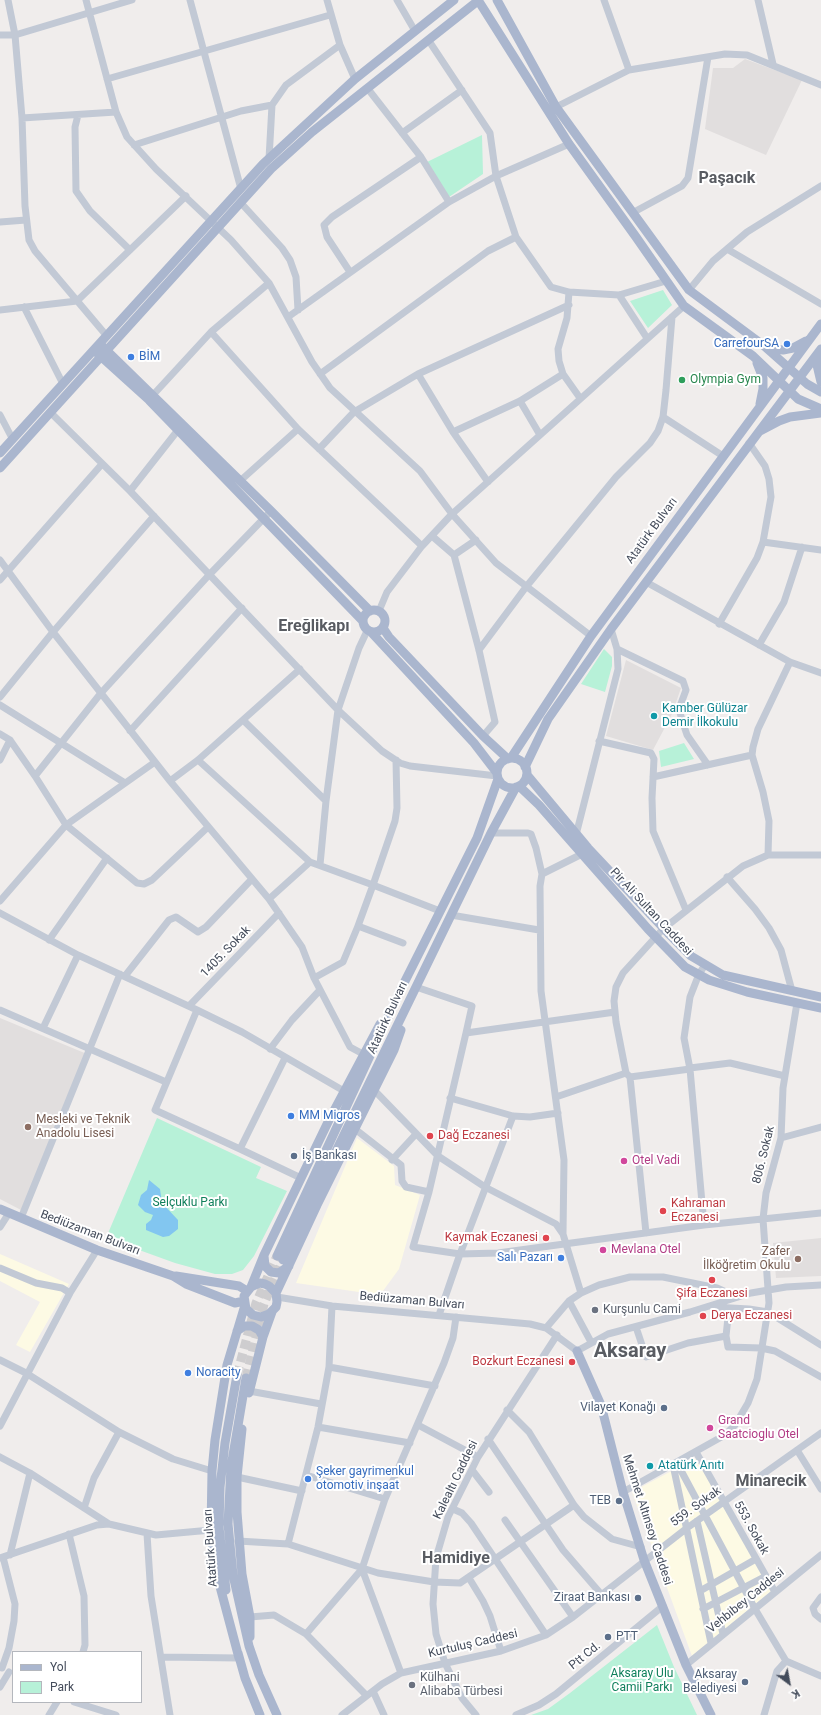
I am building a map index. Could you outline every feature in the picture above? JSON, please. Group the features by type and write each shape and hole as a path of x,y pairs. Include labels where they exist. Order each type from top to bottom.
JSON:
{"main road":[{"path":"0,468 50,412 100,350 215,225 241,189 269,159 355,79 454,0"},
{"path":"0,453 12,438 63,384 100,350 106,335 215,225 241,203 271,169 312,132 479,0 569,144 684,306 753,356 798,399 821,409"},
{"path":"496,0 556,107 634,212 689,290 763,345 788,369 821,392"},
{"name":"Atatürk Bulvarı","path":"509,759 591,636 821,324"},
{"path":"763,345 783,350 793,348 811,338"},
{"path":"100,350 153,395 370,611"},
{"path":"100,350 362,620 363,625 474,743 504,786 518,786 524,781 526,771"},
{"path":"820,350 817,365 821,382"},
{"name":"Atatürk Bulvarı","path":"526,771 548,719 611,629 820,350"},
{"path":"753,356 763,378 763,388 759,407"},
{"path":"757,433 779,421 821,412"},
{"path":"362,620 365,614 370,611 379,611 383,614 385,620 383,628 378,632 369,631"},
{"path":"383,628 389,637 483,736 509,759 521,761 526,771 573,838"},
{"path":"498,776 500,764 509,759"},
{"name":"Atatürk Bulvarı","path":"283,1260 400,991 477,838 498,776"},
{"path":"518,786 573,838 691,956 723,975 821,997"},
{"name":"Atatürk Bulvarı","path":"283,1260 450,915 491,833 518,786"},
{"name":"Pir Ali Sultan Caddesi","path":"585,851 655,936 685,967 709,980 748,992 821,1008"},
{"path":"239,1658 214,1564 211,1530 212,1471 227,1365 244,1303 264,1254 363,1054 400,991"},
{"path":"264,1254 265,1266 271,1272 279,1273 283,1260 317,1205 394,1050 411,997"},
{"name":"Bediüzaman Bulvarı","path":"0,1209 97,1250 173,1276"},
{"path":"249,1646 250,1617 238,1541 237,1476 242,1431 249,1391 263,1337 277,1302 276,1295 283,1260"},
{"path":"173,1276 239,1286 249,1289"},
{"path":"173,1276 186,1284 235,1303 244,1303"},
{"path":"249,1289 255,1284 265,1284 269,1286 276,1295"},
{"path":"244,1303 249,1312 257,1316 265,1316 272,1312"},
{"path":"237,1331 244,1326 252,1326 259,1330 263,1337"},
{"name":"Mehmet Altınsoy Caddesi","path":"577,1351 601,1405 623,1492 644,1560 686,1665 711,1715"},
{"name":"Atatürk Bulvarı","path":"260,1715 245,1678 239,1658 224,1584 219,1527 220,1487 225,1443 241,1376 231,1466 228,1524 233,1575 249,1646 259,1675 277,1715"}],"street":[{"path":"8,0 15,35 22,118 26,220 29,240 35,251 106,335"},
{"path":"86,0 116,112 127,137 156,169 231,240 269,283 320,374 330,388 420,472 452,514 496,563 591,636"},
{"path":"0,35 15,35 132,0"},
{"path":"190,0 220,117 241,189"},
{"path":"327,0 330,15 340,45 355,79"},
{"path":"397,0 415,31"},
{"path":"604,0 629,70"},
{"path":"758,0 773,64"},
{"path":"107,79 330,15"},
{"path":"429,41 490,133 496,176 516,237 552,287 569,292 619,295 666,281"},
{"path":"269,159 272,105 286,85 340,45"},
{"path":"556,107 629,70 725,54 748,55 821,85"},
{"path":"634,212 682,186 688,178 708,57"},
{"path":"368,89 421,157 450,202"},
{"path":"402,133 462,90"},
{"path":"134,145 220,117 272,105"},
{"path":"22,118 116,112"},
{"path":"78,115 75,127 76,191 90,211 130,250"},
{"path":"288,317 450,202 496,176 569,144"},
{"path":"350,272 327,237 324,225 332,217 421,157"},
{"path":"689,290 713,261 747,232 821,186"},
{"path":"0,310 77,300 186,196"},
{"path":"241,203 282,248 290,260 296,277 298,310"},
{"path":"0,222 26,220"},
{"path":"320,374 488,251 516,237"},
{"path":"727,249 821,304"},
{"path":"153,395 211,332 269,283"},
{"path":"569,292 567,318 558,349 559,361 564,374 580,398"},
{"path":"619,295 647,338"},
{"path":"319,449 354,412 418,374 569,304"},
{"path":"379,611 387,592 422,546 452,514 684,306"},
{"path":"24,307 63,384"},
{"path":"478,650 526,587 616,477 650,443 658,431 663,417 672,316"},
{"path":"211,332 298,429 422,546"},
{"path":"418,374 453,432 488,482"},
{"path":"453,432 520,401 564,374"},
{"path":"520,401 540,435"},
{"path":"50,412 130,491 338,710 382,751 396,760 410,766 498,776"},
{"path":"0,415 12,438"},
{"path":"663,417 723,456"},
{"path":"240,481 298,429"},
{"path":"130,491 178,430"},
{"path":"719,624 757,558 763,542 770,497 769,479 765,466 749,443"},
{"path":"0,580 7,570 102,464"},
{"path":"35,776 101,693 209,575 271,511"},
{"path":"0,697 53,632 154,516"},
{"path":"432,536 454,555 495,722 483,736"},
{"path":"454,555 476,540"},
{"path":"763,542 821,550"},
{"path":"759,645 784,602 802,547"},
{"path":"0,560 53,632 154,762 269,899 302,947 314,978 350,1048 363,1054"},
{"path":"646,582 719,624 790,662 821,674"},
{"path":"130,731 242,608"},
{"path":"573,838 618,669 617,649 611,629"},
{"path":"320,865 326,801 338,710 359,648 369,631"},
{"path":"617,649 683,681 686,690 679,709 682,720 687,735 708,765"},
{"path":"768,855 769,821 763,792 752,755 758,729 790,662"},
{"path":"170,781 198,760 300,670"},
{"path":"0,706 61,742 124,783"},
{"path":"243,720 326,801"},
{"path":"0,734 10,740 66,825 137,883 144,884 152,880 208,827"},
{"path":"0,760 10,740"},
{"path":"599,741 646,750 651,753 654,759 653,831 686,910"},
{"path":"653,777 752,755"},
{"path":"198,760 310,862 440,911"},
{"path":"314,978 343,962 358,926 395,820 397,808 396,760"},
{"path":"0,901 66,825 154,762"},
{"path":"491,833 531,834 542,874 539,930 541,991 564,1160 563,1234 581,1293"},
{"path":"542,874 585,851"},
{"path":"646,1233 628,1075 615,1012 614,1001 616,987 623,973 663,928 743,866 768,855 821,855"},
{"path":"49,940 107,858"},
{"path":"269,899 310,862"},
{"path":"727,877 755,909 769,928 781,950 792,991"},
{"path":"20,1218 90,1048 123,975 169,920 176,917 198,932 206,927 252,879"},
{"path":"0,913 78,955 198,1010 344,1091"},
{"name":"1405. Sokak","path":"189,1006 279,913"},
{"path":"450,915 539,930"},
{"path":"358,926 403,943"},
{"path":"43,1028 78,955"},
{"path":"704,1225 690,1068 684,1038 690,997 698,974 705,965"},
{"path":"416,987 472,1006 438,1156 413,1247 460,1254 498,1253 704,1225 821,1213"},
{"path":"270,1049 292,1020 320,990"},
{"name":"806. Sokak","path":"623,1492 725,1435 735,1425 748,1403 757,1379 768,1312 770,1290 763,1219 766,1193 781,1138 784,1076 797,1003"},
{"path":"0,1010 166,1082"},
{"path":"198,1010 166,1082 156,1110 301,1178"},
{"path":"466,1033 518,1024 546,1022 615,1012"},
{"path":"240,1149 285,1058"},
{"path":"556,1096 628,1075 730,1063 784,1076"},
{"path":"374,1090 438,1156 485,1187 556,1224 563,1234"},
{"path":"450,1098 513,1116 530,1117 558,1113"},
{"path":"439,1315 460,1254 513,1116"},
{"path":"781,1138 821,1127"},
{"path":"355,1129 392,1160 402,1165 402,1181 406,1187 429,1192"},
{"path":"392,1160 416,1134"},
{"path":"0,1227 9,1212"},
{"path":"0,1426 26,1373 70,1293 97,1250"},
{"path":"0,1268 36,1283 52,1285 70,1293"},
{"path":"737,1298 717,1288 663,1277 630,1277 599,1285 581,1293 569,1301 546,1328 577,1351 608,1334 737,1298 751,1292 786,1287 821,1285"},
{"name":"Bediüzaman Bulvarı","path":"276,1295 332,1306 530,1324 546,1328"},
{"path":"569,1301 591,1342"},
{"path":"288,1544 318,1427 328,1367 332,1306"},
{"path":"709,1306 768,1312 821,1345"},
{"path":"729,1308 726,1336 728,1347 762,1348 775,1351 821,1377"},
{"path":"306,1634 362,1569 385,1499 418,1425 453,1338 456,1318"},
{"path":"636,1327 646,1357 688,1343 726,1336"},
{"name":"Kalealtı Caddesi","path":"476,1715 462,1698 445,1663 436,1634 433,1604 436,1558 453,1509 478,1457 488,1439 557,1335"},
{"path":"0,1360 26,1373 119,1432 173,1459 212,1471"},
{"path":"328,1367 434,1386"},
{"path":"249,1391 322,1404"},
{"path":"507,1410 529,1432 574,1505 584,1516 612,1539 641,1548"},
{"path":"418,1425 478,1457"},
{"path":"318,1427 410,1443"},
{"path":"84,1508 94,1478 119,1432"},
{"name":"559. Sokak","path":"644,1560 705,1516 723,1501 821,1433"},
{"path":"488,1439 564,1550 601,1594"},
{"path":"797,1450 821,1489"},
{"name":"553. Sokak","path":"696,1452 775,1592"},
{"path":"0,1457 30,1473 109,1524 147,1534 211,1530"},
{"path":"675,1464 755,1608 786,1660 821,1676"},
{"path":"675,1464 710,1643"},
{"path":"472,1470 488,1492"},
{"path":"0,1687 11,1674 1,1668 9,1648 14,1622 15,1604 5,1556 30,1473"},
{"path":"306,1475 385,1499"},
{"path":"237,1476 302,1491"},
{"path":"238,1541 288,1544 362,1569 434,1582 460,1583 574,1505"},
{"path":"453,1509 462,1513 471,1522 546,1636"},
{"path":"505,1520 573,1617"},
{"path":"697,1521 717,1602 723,1634"},
{"path":"5,1556 97,1525 109,1524"},
{"path":"69,1534 84,1596 84,1651"},
{"path":"147,1534 151,1596 170,1715"},
{"name":"Vehbibey Caddesi","path":"686,1665 710,1643 821,1555"},
{"path":"700,1591 713,1585 756,1559"},
{"name":"Kurtuluş Caddesi","path":"342,1715 372,1691 401,1673 501,1651 546,1636 573,1617 644,1560"},
{"path":"362,1569 401,1673"},
{"path":"703,1609 766,1576"},
{"path":"469,1578 490,1616 501,1651"},
{"path":"821,1597 813,1608 815,1614 821,1619"},
{"name":"Ptt Cd.","path":"516,1715 539,1705 556,1694 663,1606"},
{"path":"250,1617 274,1615 306,1634 366,1696"},
{"path":"161,1657 239,1658"},
{"path":"764,1715 777,1671 786,1660"},
{"path":"372,1691 384,1715"},
{"path":"49,1715 56,1703"},
{"path":"76,1703 98,1713 116,1715"}],"shaded area":[{"path":"745,59 802,80 766,155 705,129 713,68 733,68"},
{"path":"626,660 681,688 672,714 653,750 606,736"},
{"name":"Mesleki ve Teknik Anadolu Lisesi","path":"0,1018 87,1054 21,1210 0,1199"},
{"path":"357,1138 394,1166 395,1185 420,1195 399,1269 380,1295 296,1283"},
{"name":"Zafer İlköğretim Okulu","path":"821,1238 821,1276 776,1278 773,1243"},
{"path":"0,1254 69,1284 30,1352 16,1345 40,1302 0,1281"},
{"path":"696,1458 771,1591 692,1656 632,1492"}],"green space":[{"path":"482,135 483,174 449,197 427,162"},
{"path":"663,290 672,305 648,328 630,301"},
{"path":"604,649 612,657 612,666 605,692 581,684"},
{"path":"684,743 694,759 661,767 659,751"},
{"name":"Selçuklu Parkı","path":"157,1118 261,1167 256,1178 287,1191 254,1256 243,1270 232,1274 215,1274 175,1263 106,1238"},
{"name":"Aksaray Ulu Camii Parkı","path":"657,1625 674,1667 697,1715 531,1715 548,1709"}],"water":[{"path":"149,1180 160,1189 162,1203 178,1220 178,1229 169,1236 163,1237 146,1230 146,1224 151,1220 153,1215 145,1212 138,1205 141,1195 147,1190"}],"tunnel":[{"path":"237,1375 256,1303 277,1256"},
{"path":"246,1378 264,1304 283,1260"}],"place":[{"name":"CarrefourSA","path":"787,344"},
{"name":"BİM","path":"131,357"},
{"name":"Olympia Gym","path":"682,380"},
{"name":"Kamber Gülüzar Demir İlkokulu","path":"654,716"},
{"name":"MM Migros","path":"291,1116"},
{"name":"Mesleki ve Teknik Anadolu Lisesi","path":"28,1127"},
{"name":"Dağ Eczanesi","path":"430,1136"},
{"name":"İş Bankası","path":"294,1156"},
{"name":"Otel Vadi","path":"624,1161"},
{"name":"Kahraman Eczanesi","path":"663,1211"},
{"name":"Kaymak Eczanesi","path":"546,1238"},
{"name":"Mevlana Otel","path":"603,1250"},
{"name":"Salı Pazarı","path":"561,1258"},
{"name":"Zafer İlköğretim Okulu","path":"798,1259"},
{"name":"Şifa Eczanesi","path":"712,1280"},
{"name":"Kurşunlu Cami","path":"595,1310"},
{"name":"Derya Eczanesi","path":"703,1316"},
{"name":"Bozkurt Eczanesi","path":"572,1362"},
{"name":"Noracity","path":"188,1373"},
{"name":"Vilayet Konağı","path":"664,1408"},
{"name":"Grand Saatcioglu Otel","path":"710,1428"},
{"name":"Atatürk Anıtı","path":"650,1466"},
{"name":"Şeker gayrimenkul otomotiv inşaat","path":"308,1479"},
{"name":"TEB","path":"619,1501"},
{"name":"Ziraat Bankası","path":"638,1598"},
{"name":"PTT","path":"608,1637"},
{"name":"Aksaray Belediyesi","path":"745,1682"},
{"name":"Külhani Alibaba Türbesi","path":"412,1685"}],"district":[{"name":"Paşacık","path":"727,179"},
{"name":"Ereğlikapı","path":"314,627"},
{"name":"Aksaray","path":"630,1352"},
{"name":"Minarecik","path":"771,1482"},
{"name":"Hamidiye","path":"456,1559"}]}
